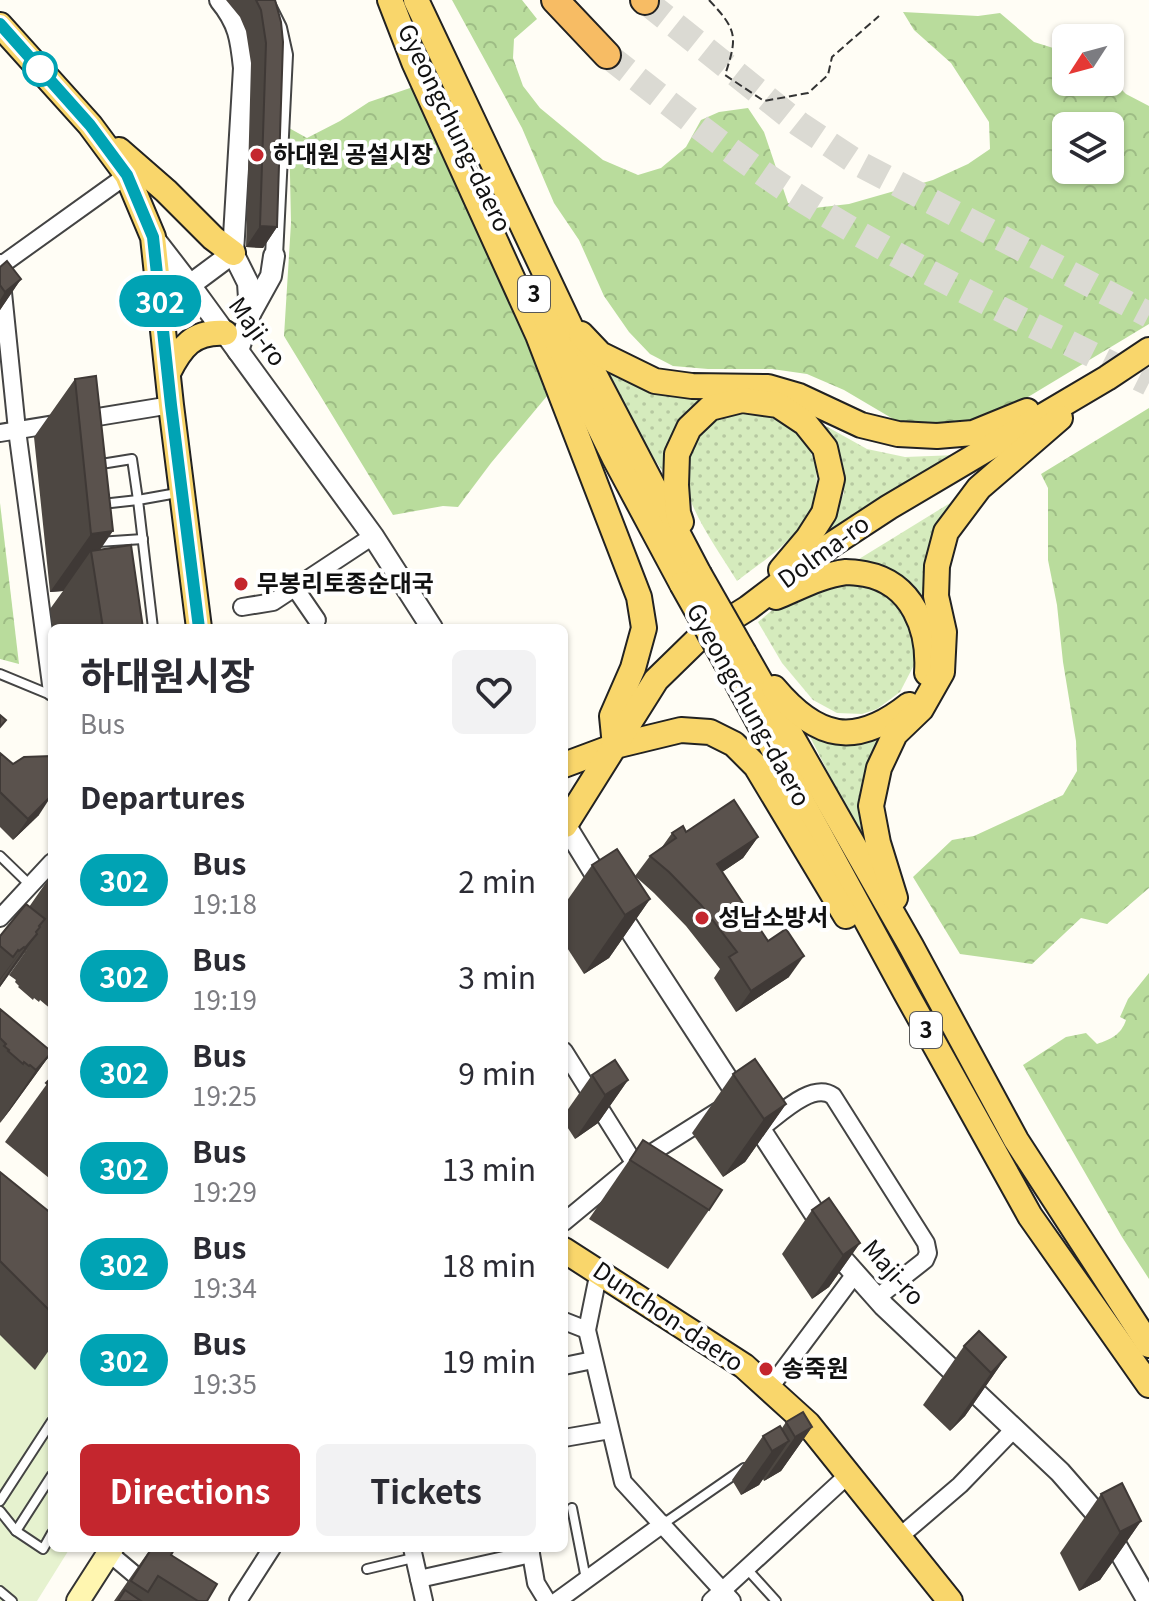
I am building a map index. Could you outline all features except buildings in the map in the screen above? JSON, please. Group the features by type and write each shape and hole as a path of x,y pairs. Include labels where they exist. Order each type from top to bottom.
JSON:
{"highway":[{"path":"555,0 607,55"}],"main road":[{"path":"391,0 414,62 538,335 639,597 644,628 633,668 612,716 615,746"},
{"name":"Gyeongchung-daero","path":"391,0 614,457 691,579 911,946 1016,1140 1149,1345"},
{"name":"Gyeongchung-daero","path":"416,0 691,579"},
{"path":"0,25 90,125 127,175 153,237 198,624"},
{"path":"90,125 233,253"},
{"path":"555,294 580,333 600,354 655,381 692,386 768,387 799,396 861,425 898,434 937,436 973,433 1107,378"},
{"path":"168,373 177,356 192,340 208,332 231,342"},
{"name":"Dolma-ro","path":"568,819 656,680 697,640 748,608 831,545 889,507 1149,350"},
{"path":"911,946 878,843 871,806 879,768 895,734 921,709 942,672 944,632 936,596 937,566 946,532 979,488 1107,378"},
{"path":"691,579 678,513 676,485 677,454 689,428 710,408 742,400 778,405 805,423 825,448 832,479 824,513 808,538 748,608"},
{"path":"735,657 815,726 844,733 871,729 894,717 915,701 928,672 927,642 917,613 901,591 880,577 849,572 823,578 748,608"},
{"name":"Gyeongchung-daero","path":"735,657 906,993 1030,1216 1149,1385"},
{"path":"568,764 615,746 681,730 710,732 734,744 756,766 865,947 906,993"},
{"name":"Dunchon-daero","path":"568,1252 744,1366 848,1475 950,1601"},
{"path":"78,1601 109,1552"}],"street":[{"path":"220,0 236,22 242,45 244,68 233,253 248,283 250,314"},
{"path":"231,342 271,276 274,256 284,55 278,28 264,0"},
{"path":"48,670 8,431 1,265 127,175"},
{"name":"Maji-ro","path":"153,237 373,536 429,624"},
{"path":"233,253 244,264 254,268 266,265 274,256"},
{"path":"190,285 233,253"},
{"path":"8,431 171,405"},
{"path":"242,607 273,602 373,536"},
{"path":"295,588 317,620"},
{"name":"Maji-ro","path":"568,831 843,1260 878,1299 1060,1472 1101,1519 1147,1601"},
{"path":"0,918 48,866"},
{"path":"568,1057 652,1188"},
{"path":"760,1129 806,1095 816,1091 833,1096 926,1243 928,1253 925,1260 878,1299"},
{"path":"568,1219 634,1164 740,1097"},
{"path":"599,1271 587,1330 623,1482 663,1524 722,1598 747,1569 848,1475"},
{"path":"769,1389 855,1274"},
{"path":"568,1323 587,1330"},
{"path":"568,1365 593,1360"},
{"path":"898,1538 960,1485 1014,1429"},
{"path":"568,1437 610,1430"},
{"path":"557,1601 663,1524"},
{"path":"111,1552 166,1601"},
{"path":"238,1601 269,1552"},
{"path":"419,1579 526,1552"},
{"path":"530,1552 536,1583 547,1601"},
{"path":"413,1553 424,1601"}],"lane":[{"path":"86,467 132,459 153,624"},
{"path":"89,505 182,492"},
{"path":"97,542 143,539"},
{"path":"132,574 146,571"},
{"path":"0,674 48,692"},
{"path":"0,856 30,885"},
{"path":"0,1501 48,1427"},
{"path":"663,1524 747,1466"},
{"path":"16,1531 48,1481"},
{"path":"572,1508 586,1580"},
{"path":"0,1511 16,1531 43,1549 48,1540"},
{"path":"367,1569 413,1553"},
{"path":"747,1569 776,1601"},
{"path":"0,1591 12,1601"}],"path":[{"path":"709,0 730,23 735,46 725,75 764,101 808,93 828,75 832,57 879,16"}],"green space":[{"path":"452,0 522,0 537,19 514,39 513,58 523,86 540,108 603,160 638,175 661,168 686,147 701,120 719,112 748,108 764,132 788,203 814,208 849,204 933,180 968,164 990,149 989,122 951,63 914,30 903,12 978,16 1000,13 1034,42 1052,48 1052,96 1124,96 1124,92 1149,106 1149,324 1000,414 974,425 905,426 844,390 807,374 772,369 673,366 650,354 629,332 604,296 579,240 554,203 522,128"},
{"path":"413,87 504,284 547,396 458,507 443,506 393,515 284,336 291,223 289,128 307,138 369,102"},
{"path":"592,354 729,392 667,478 624,413"},
{"path":"740,408 771,414 797,432 813,458 816,488 806,518 792,537 737,581 695,510 686,486 684,463 691,442 709,424"},
{"path":"1149,408 1149,888 1107,924 1081,918 1032,964 960,954 913,877 952,840 974,836 1063,795 1077,771 1076,741 1048,560 1048,488 1041,474"},
{"path":"824,425 867,449 905,457 957,455 820,539 844,493 841,458"},
{"path":"968,492 933,617 846,567"},
{"path":"0,503 19,664 0,659"},
{"path":"846,574 885,592 905,617 913,643 915,663 900,692 877,709 862,714 837,713 813,700 782,663 758,622 790,595"},
{"path":"892,732 866,846 809,735 842,743"},
{"path":"1149,973 1149,1279 1023,1065 1066,1037 1086,1033 1097,1044 1115,1036 1126,1020 1120,1017 1128,999"},
{"path":"0,1207 48,1250 48,1552 68,1552 37,1601 0,1601"}],"tunnel":[{"path":"645,1 799,124 856,162 1149,315"},
{"path":"607,55 734,153 814,207 937,277 1149,383"}],"bus line":[{"name":"302","path":"0,24 90,125 127,175 153,237 198,624"}],"place":[{"name":"하대원 공설시장","path":"257,155"},
{"name":"무봉리토종순대국","path":"241,584"},
{"name":"성남소방서","path":"702,918"},
{"name":"송죽원","path":"766,1369"}]}
